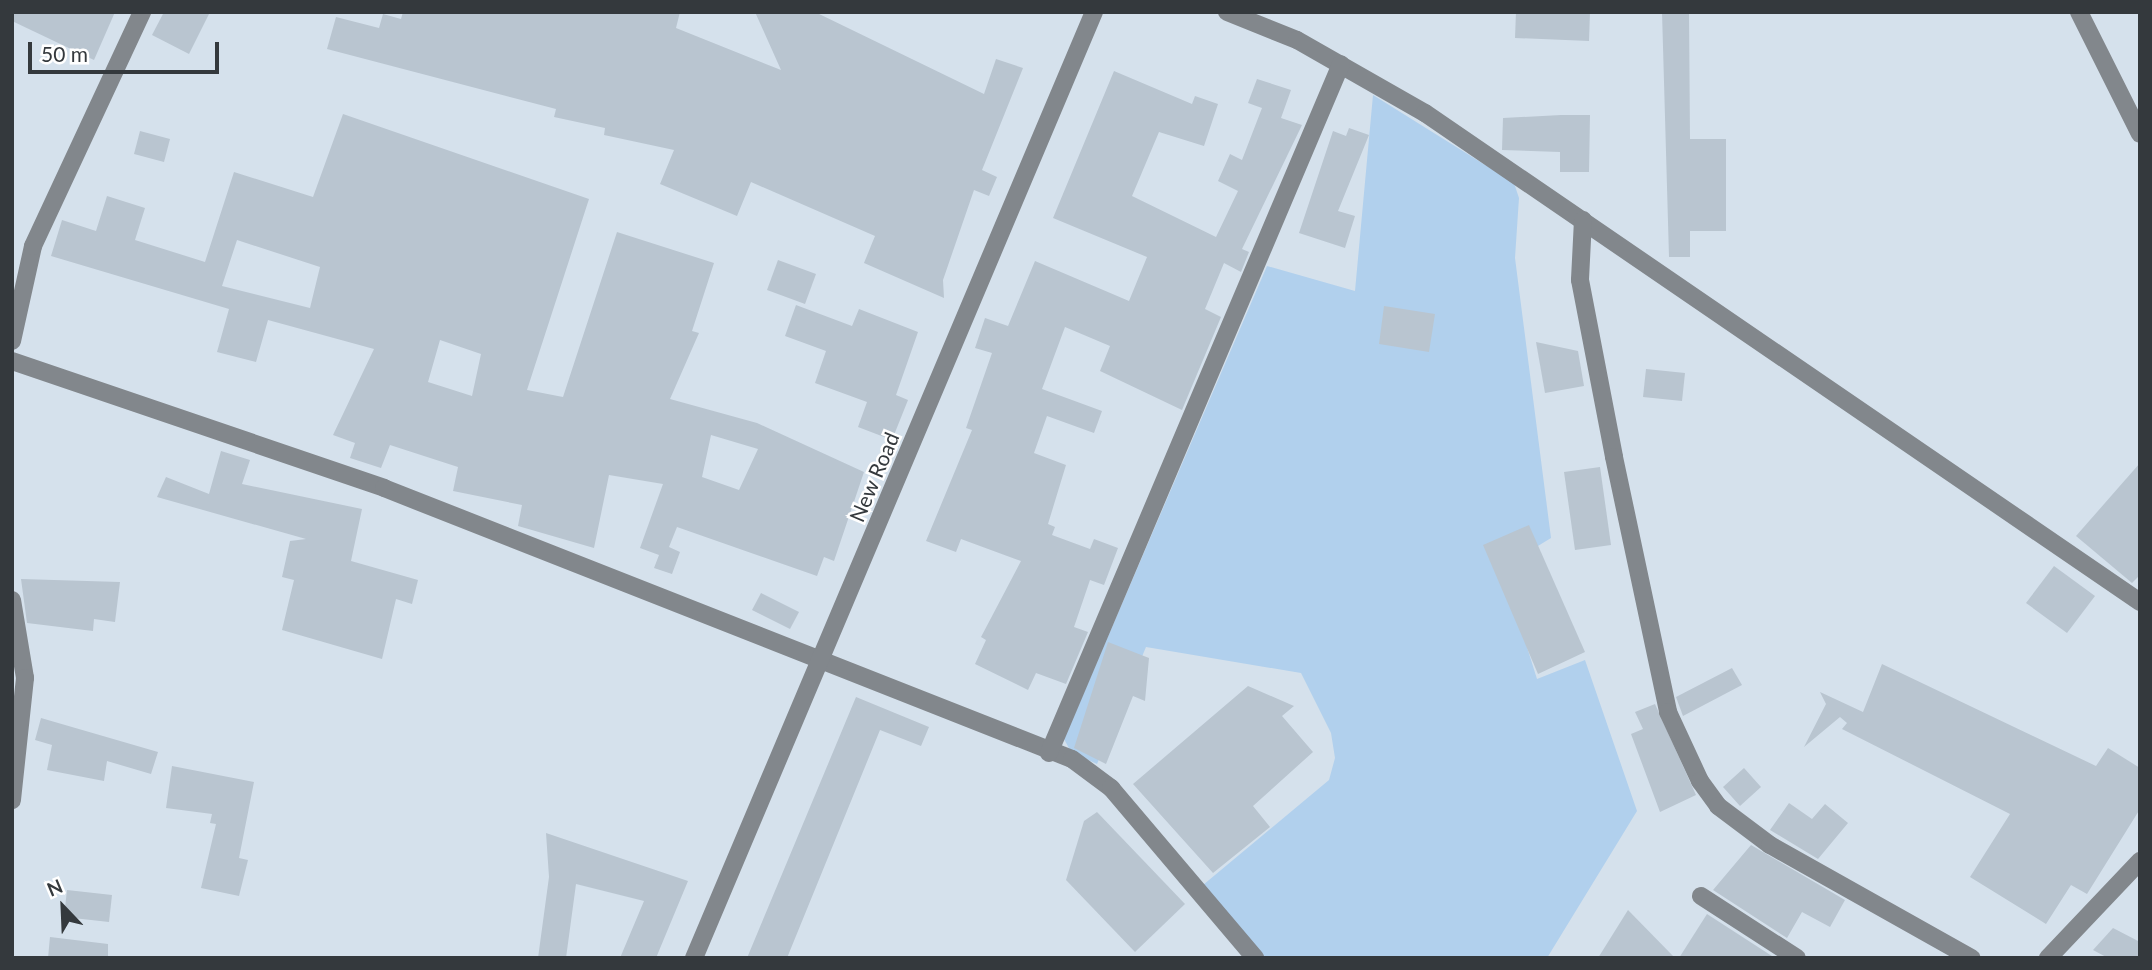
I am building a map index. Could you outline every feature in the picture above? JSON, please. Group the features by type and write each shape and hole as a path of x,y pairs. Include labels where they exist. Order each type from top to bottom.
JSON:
{"street":[{"path":"12,341 33,246 142,12"},
{"name":"New Road","path":"694,958 1094,12"},
{"path":"1227,12 1341,64 1583,220 2140,602"},
{"path":"2079,12 2140,134"},
{"path":"1049,753 1341,64"},
{"path":"1583,220 1580,280 1614,457 1668,712 1700,781 1718,806 1770,845 1971,958"},
{"path":"12,360 384,488 820,664 1049,753 1072,759 1111,788 1255,958"},
{"path":"12,600 25,678 12,800"},
{"path":"2048,958 2140,861"},
{"path":"1701,896 1797,958"}],"shaded area":[{"path":"1373,95 1514,183 1519,198 1515,258 1551,538 1502,568 1537,679 1585,660 1637,811 1547,958 1263,958 1203,885 1329,780 1335,758 1331,733 1301,673 1146,647 1097,764 1071,752 1064,739 1267,266 1355,291"}],"building":[{"path":"12,12 115,12 94,60 12,21"},
{"path":"164,12 210,12 189,54 152,35"},
{"path":"403,12 680,12 676,28 781,70 755,12 815,12 984,94 996,59 1023,68 982,170 997,177 989,196 974,190 943,280 944,298 864,263 875,236 751,182 737,216 660,184 674,150 604,135 605,128 554,117 556,109 327,49 336,17 379,28 383,14 401,19"},
{"path":"1516,12 1590,12 1589,41 1515,38"},
{"path":"1662,12 1689,12 1690,139 1726,139 1726,231 1690,231 1690,257 1669,257"},
{"path":"1114,71 1192,104 1195,96 1218,104 1204,146 1159,132 1132,196 1216,237 1238,191 1218,181 1230,154 1242,160 1262,108 1248,103 1257,79 1291,90 1281,118 1302,125 1242,249 1249,252 1241,272 1224,263 1205,309 1221,317 1182,410 1100,371 1110,346 1065,327 1042,389 1102,411 1094,433 1047,416 1034,453 1066,465 1048,524 1055,527 1052,535 1090,549 1094,539 1118,548 1104,585 1090,580 1074,627 1088,632 1066,684 1036,673 1028,690 975,664 986,640 981,637 1021,561 961,539 956,552 926,541 972,430 966,428 992,353 975,348 985,318 1008,326 1035,261 1129,301 1147,257 1053,218"},
{"path":"343,114 589,199 527,390 563,397 617,232 714,263 692,331 699,333 670,399 757,423 864,472 834,561 824,557 817,576 677,527 669,547 680,552 672,574 654,568 659,555 640,548 663,484 609,475 594,548 518,526 522,505 453,491 458,467 390,445 381,468 350,458 355,443 333,435 374,349 268,320 256,362 217,352 229,309 51,256 62,220 96,231 107,196 145,208 135,240 205,262 234,172 313,197","holes":["237,240 320,267 310,308 222,286","440,340 481,354 472,396 428,382","711,435 758,449 739,490 702,477"]},
{"path":"1590,115 1589,172 1560,172 1560,152 1502,150 1503,118"},
{"path":"1349,128 1369,135 1338,211 1355,216 1345,248 1299,233 1333,131 1346,136"},
{"path":"140,131 170,139 164,162 134,154"},
{"path":"778,260 816,274 805,304 767,290"},
{"path":"796,305 852,326 859,309 918,332 896,395 908,400 892,440 858,427 867,402 815,383 826,351 785,336"},
{"path":"1384,306 1435,314 1429,352 1379,344"},
{"path":"1536,342 1578,351 1584,386 1545,393"},
{"path":"1646,369 1685,373 1682,401 1643,397"},
{"path":"221,451 250,460 242,484 362,509 351,561 418,580 412,604 396,599 382,659 282,630 294,580 282,577 290,541 306,539 157,497 166,477 209,494"},
{"path":"2140,463 2140,575 2132,583 2076,536"},
{"path":"1600,467 1611,545 1575,550 1564,472"},
{"path":"1529,525 1585,652 1538,674 1483,545"},
{"path":"2054,566 2095,596 2067,633 2026,603"},
{"path":"21,579 120,582 115,622 94,619 93,631 27,623"},
{"path":"761,593 799,612 790,629 752,610"},
{"path":"1108,642 1149,658 1145,701 1133,696 1106,764 1074,748"},
{"path":"1882,664 2096,766 2108,748 2140,768 2140,809 2087,894 2071,885 2046,924 1970,877 2010,814 1842,729 1847,723 1840,717 1804,747 1826,704 1820,692 1863,712"},
{"path":"1732,668 1742,685 1683,716 1676,697"},
{"path":"1248,686 1294,706 1282,716 1313,752 1253,806 1270,827 1213,873 1133,784"},
{"path":"856,697 929,727 921,746 880,730 787,958 747,958"},
{"path":"1655,704 1696,795 1660,812 1631,734 1643,729 1635,712"},
{"path":"41,718 158,752 151,774 107,761 104,781 47,770 52,745 35,740"},
{"path":"172,766 254,782 239,858 248,860 239,896 201,888 216,824 210,823 212,814 166,808"},
{"path":"1744,768 1761,787 1740,806 1723,787"},
{"path":"1789,803 1812,819 1825,804 1848,823 1818,859 1770,830"},
{"path":"1097,812 1185,904 1135,952 1066,880 1084,821"},
{"path":"546,833 688,881 656,958 620,958 644,901 576,884 566,958 538,958 549,877"},
{"path":"1751,845 1845,900 1830,927 1802,912 1787,938 1713,890"},
{"path":"67,890 112,895 109,922 64,917"},
{"path":"1628,910 1675,958 1598,958"},
{"path":"1707,914 1775,958 1679,958"},
{"path":"2113,928 2140,942 2140,958 2108,958 2093,950"},
{"path":"50,937 108,944 108,958 48,958"}]}
